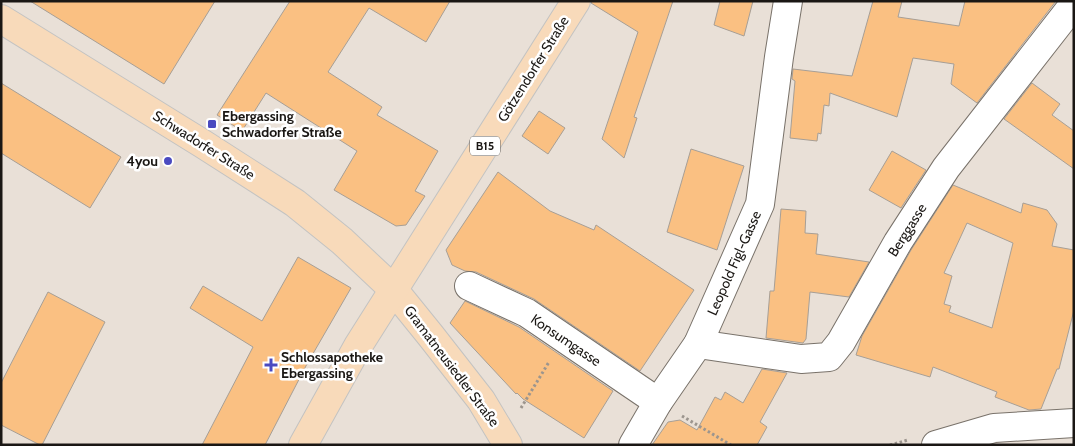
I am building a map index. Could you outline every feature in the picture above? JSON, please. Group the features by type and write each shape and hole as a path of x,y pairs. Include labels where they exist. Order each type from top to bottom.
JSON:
{"main road":[{"name":"Götzendorfer Straße","path":"393,289 576,1"},
{"name":"Schwadorfer Straße","path":"4,26 195,139 295,203 355,252 393,289"},
{"name":"B15","path":"304,445 358,346 393,289"},
{"name":"Gramatneusiedler Straße","path":"393,289 481,400 508,445"}],"street":[{"name":"Leopold Figl-Gasse","path":"632,445 658,402 698,344 760,204 778,57 788,1"},
{"name":"Berggasse","path":"698,344 801,359 829,357 841,342 898,242 946,168 1074,4"},
{"name":"Konsumgasse","path":"469,286 527,313 658,402"},
{"path":"936,445 994,428 1074,422"}],"path":[{"path":"521,408 564,338"},
{"path":"658,402 731,445"}],"building":[{"path":"30,1 215,1 164,84"},
{"path":"290,1 450,1 426,42 369,8 328,72 382,107 377,115 438,151 415,191 425,196 406,225 396,226 334,190 357,151 266,93 242,131 217,115"},
{"path":"592,1 673,1 634,117 637,118 624,158 602,139 638,32 591,3"},
{"path":"720,1 753,1 744,36 714,25"},
{"path":"873,1 902,1 898,17 959,26 965,1 1056,1 977,103 951,84 954,64 913,58 897,117 830,93 829,106 824,105 821,134 818,133 817,141 790,138 795,81 792,79 793,69 852,76"},
{"path":"1,83 121,157 90,208 1,153"},
{"path":"1032,83 1060,104 1052,115 1074,131 1074,169 1004,119"},
{"path":"539,111 565,128 548,154 522,136"},
{"path":"691,149 744,166 717,250 667,232"},
{"path":"892,151 926,170 901,208 869,190"},
{"path":"498,172 550,211 594,230 596,225 694,290 640,371 534,299 476,272 465,271 452,265 446,250"},
{"path":"953,185 1021,213 1023,203 1047,210 1057,224 1052,246 1074,250 1074,310 1059,369 1057,369 1041,409 1029,410 995,397 997,392 933,367 930,377 856,355 862,336 911,250","holes":["967,223 1013,243 992,328 949,312 951,306 944,304 952,276 944,273"]},
{"path":"781,209 806,211 805,233 818,234 816,254 869,262 849,297 810,292 806,339 803,343 766,338 770,291 774,291"},
{"path":"298,257 351,288 307,364 265,445 202,445 253,347 190,308 203,286 262,321"},
{"path":"48,292 105,322 42,445 40,445 1,425 1,383"},
{"path":"465,301 519,327 613,391 584,438 516,394 450,323"},
{"path":"762,369 787,373 760,422 767,427 757,445 652,445 668,422 680,420 697,430 715,397 721,400 725,392 743,403"}],"place":[{"name":"Ebergassing Schwadorfer Straße","path":"212,124"},
{"name":"4you","path":"168,161"},
{"name":"Schlossapotheke Ebergassing","path":"271,365"}]}
